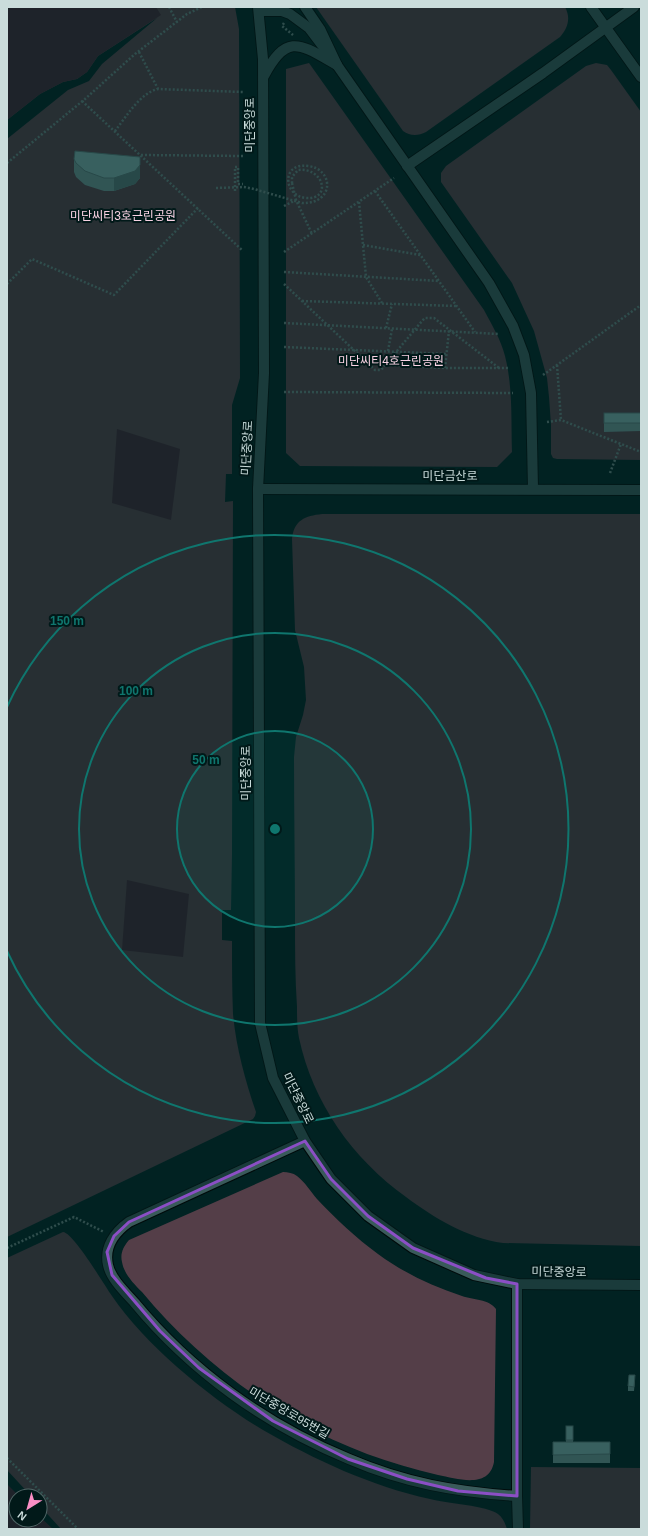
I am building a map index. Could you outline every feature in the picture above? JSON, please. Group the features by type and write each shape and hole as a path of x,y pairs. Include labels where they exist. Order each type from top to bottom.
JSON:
{"street":[{"path":"305,7 320,29 337,64"},
{"path":"591,7 641,77"},
{"path":"407,166 481,116 634,7"},
{"path":"259,9 282,11 309,28 337,64 489,283 512,326 524,355 531,393 533,490"},
{"name":"미단중앙로","path":"259,9 263,78 264,373 258,489 260,1023 273,1078 305,1141 331,1179 368,1216 413,1248 474,1275 516,1284 641,1285"},
{"path":"263,78 271,62 280,52 291,47 307,48 337,64"},
{"name":"미단금산로","path":"258,489 641,490"},
{"path":"114,1236 120,1228 142,1215 305,1141"},
{"name":"미단중앙로95번길","path":"114,1236 110,1244 107,1260 108,1267 118,1284 145,1316 180,1352 198,1368 246,1404 297,1434 348,1459 376,1470 458,1491 517,1496"},
{"path":"516,1284 518,1529"}],"path":[{"path":"169,7 177,22"},
{"path":"7,163 139,52 187,14 202,7"},
{"path":"286,20 282,26 293,35 295,41"},
{"path":"139,52 158,89"},
{"path":"115,131 144,96 152,90 243,92"},
{"path":"82,101 243,251"},
{"path":"141,156 243,156"},
{"path":"235,189 235,167 238,166 238,184 243,184"},
{"path":"216,188 254,189 302,203 316,201 321,199 327,190 326,180 314,167 295,167 291,170 288,176 288,184 294,193 302,197 314,197 318,194 322,190 323,186 321,180 310,171 298,170 292,177 292,183 296,200 312,234"},
{"path":"284,252 394,178"},
{"path":"375,191 476,332"},
{"path":"284,206 296,200"},
{"path":"359,202 366,277 382,304"},
{"path":"7,284 32,259 114,295 198,208"},
{"path":"363,246 420,255"},
{"path":"284,272 439,281"},
{"path":"284,284 375,370 382,370 425,318 434,318 453,331 499,368"},
{"path":"302,301 457,306"},
{"path":"386,328 392,304"},
{"path":"543,375 641,305"},
{"path":"284,323 499,334"},
{"path":"388,352 392,328"},
{"path":"445,368 449,331"},
{"path":"284,348 447,354"},
{"path":"386,365 445,368 509,368"},
{"path":"557,365 561,420"},
{"path":"284,392 513,393"},
{"path":"548,422 561,420 641,452"},
{"path":"610,473 621,444"},
{"path":"7,1248 74,1217 114,1236"},
{"path":"7,1458 78,1529"}],"highlighted area":[{"path":"305,1141 331,1179 368,1216 413,1248 486,1278 517,1284 517,1496 458,1491 407,1479 348,1459 273,1421 199,1368 160,1331 112,1275 107,1252 114,1236 129,1222"}],"green space":[{"name":"미단씨티3호근린공원","path":"7,7 235,7 239,29 240,378 232,405 232,474 226,474 225,502 233,501 232,855 231,910 222,910 222,940 232,941 234,1026 248,1088 256,1112 253,1119 7,1237 7,139 68,90 89,81 102,64 157,18 98,56 87,72 77,79 63,82 40,94 7,120"},
{"path":"316,7 565,7 568,15 568,23 560,37 426,132 414,135 403,131"},
{"name":"미단씨티4호근린공원","path":"309,63 484,310 499,338 508,368 511,404 512,452 497,467 300,466 286,453 286,69"},
{"path":"596,63 607,65 641,112 641,460 553,458 551,454 551,425 547,378 534,331 512,283 441,182 441,173 446,166 586,66"},
{"path":"322,514 641,514 641,1246 503,1243 477,1237 464,1232 428,1212 406,1197 386,1182 368,1165 352,1147 338,1127 325,1107 314,1085 305,1062 297,1022 295,953 294,757 296,737 306,700 304,667 295,630 292,539 295,527 301,520 310,516"},
{"path":"283,1172 292,1173 300,1178 317,1199 339,1221 388,1261 408,1273 440,1288 462,1296 489,1303 496,1309 494,1462 491,1470 486,1476 479,1479 463,1480 402,1466 367,1454 316,1432 256,1396 215,1365 158,1311 127,1275 121,1256 129,1240"},
{"path":"63,1232 74,1241 89,1260 112,1296 143,1334 181,1370 222,1403 263,1430 323,1462 386,1487 408,1494 493,1511 501,1517 507,1529 61,1529 48,1515 48,1488 24,1488 7,1470 7,1258"},
{"path":"531,1467 641,1468 641,1529 530,1529"}],"shaded area":[{"path":"7,7 156,7 161,15 98,56 87,72 77,79 63,82 40,94 7,120"},
{"path":"117,429 180,449 171,520 112,503"},
{"path":"127,880 189,894 183,957 122,950"},
{"path":"7,1484 11,1488 8,1488 8,1528 48,1528 48,1524 53,1529 7,1529"}],"building":[{"path":"75,151 140,157 140,165 135,171 114,178 104,178 85,171 76,163 74,159"},
{"path":"604,413 641,413 641,423 604,423"},
{"path":"629,1375 635,1375 634,1387 628,1386"},
{"path":"566,1426 573,1426 573,1440 566,1440"},
{"path":"553,1442 610,1442 610,1454 553,1455"}]}
